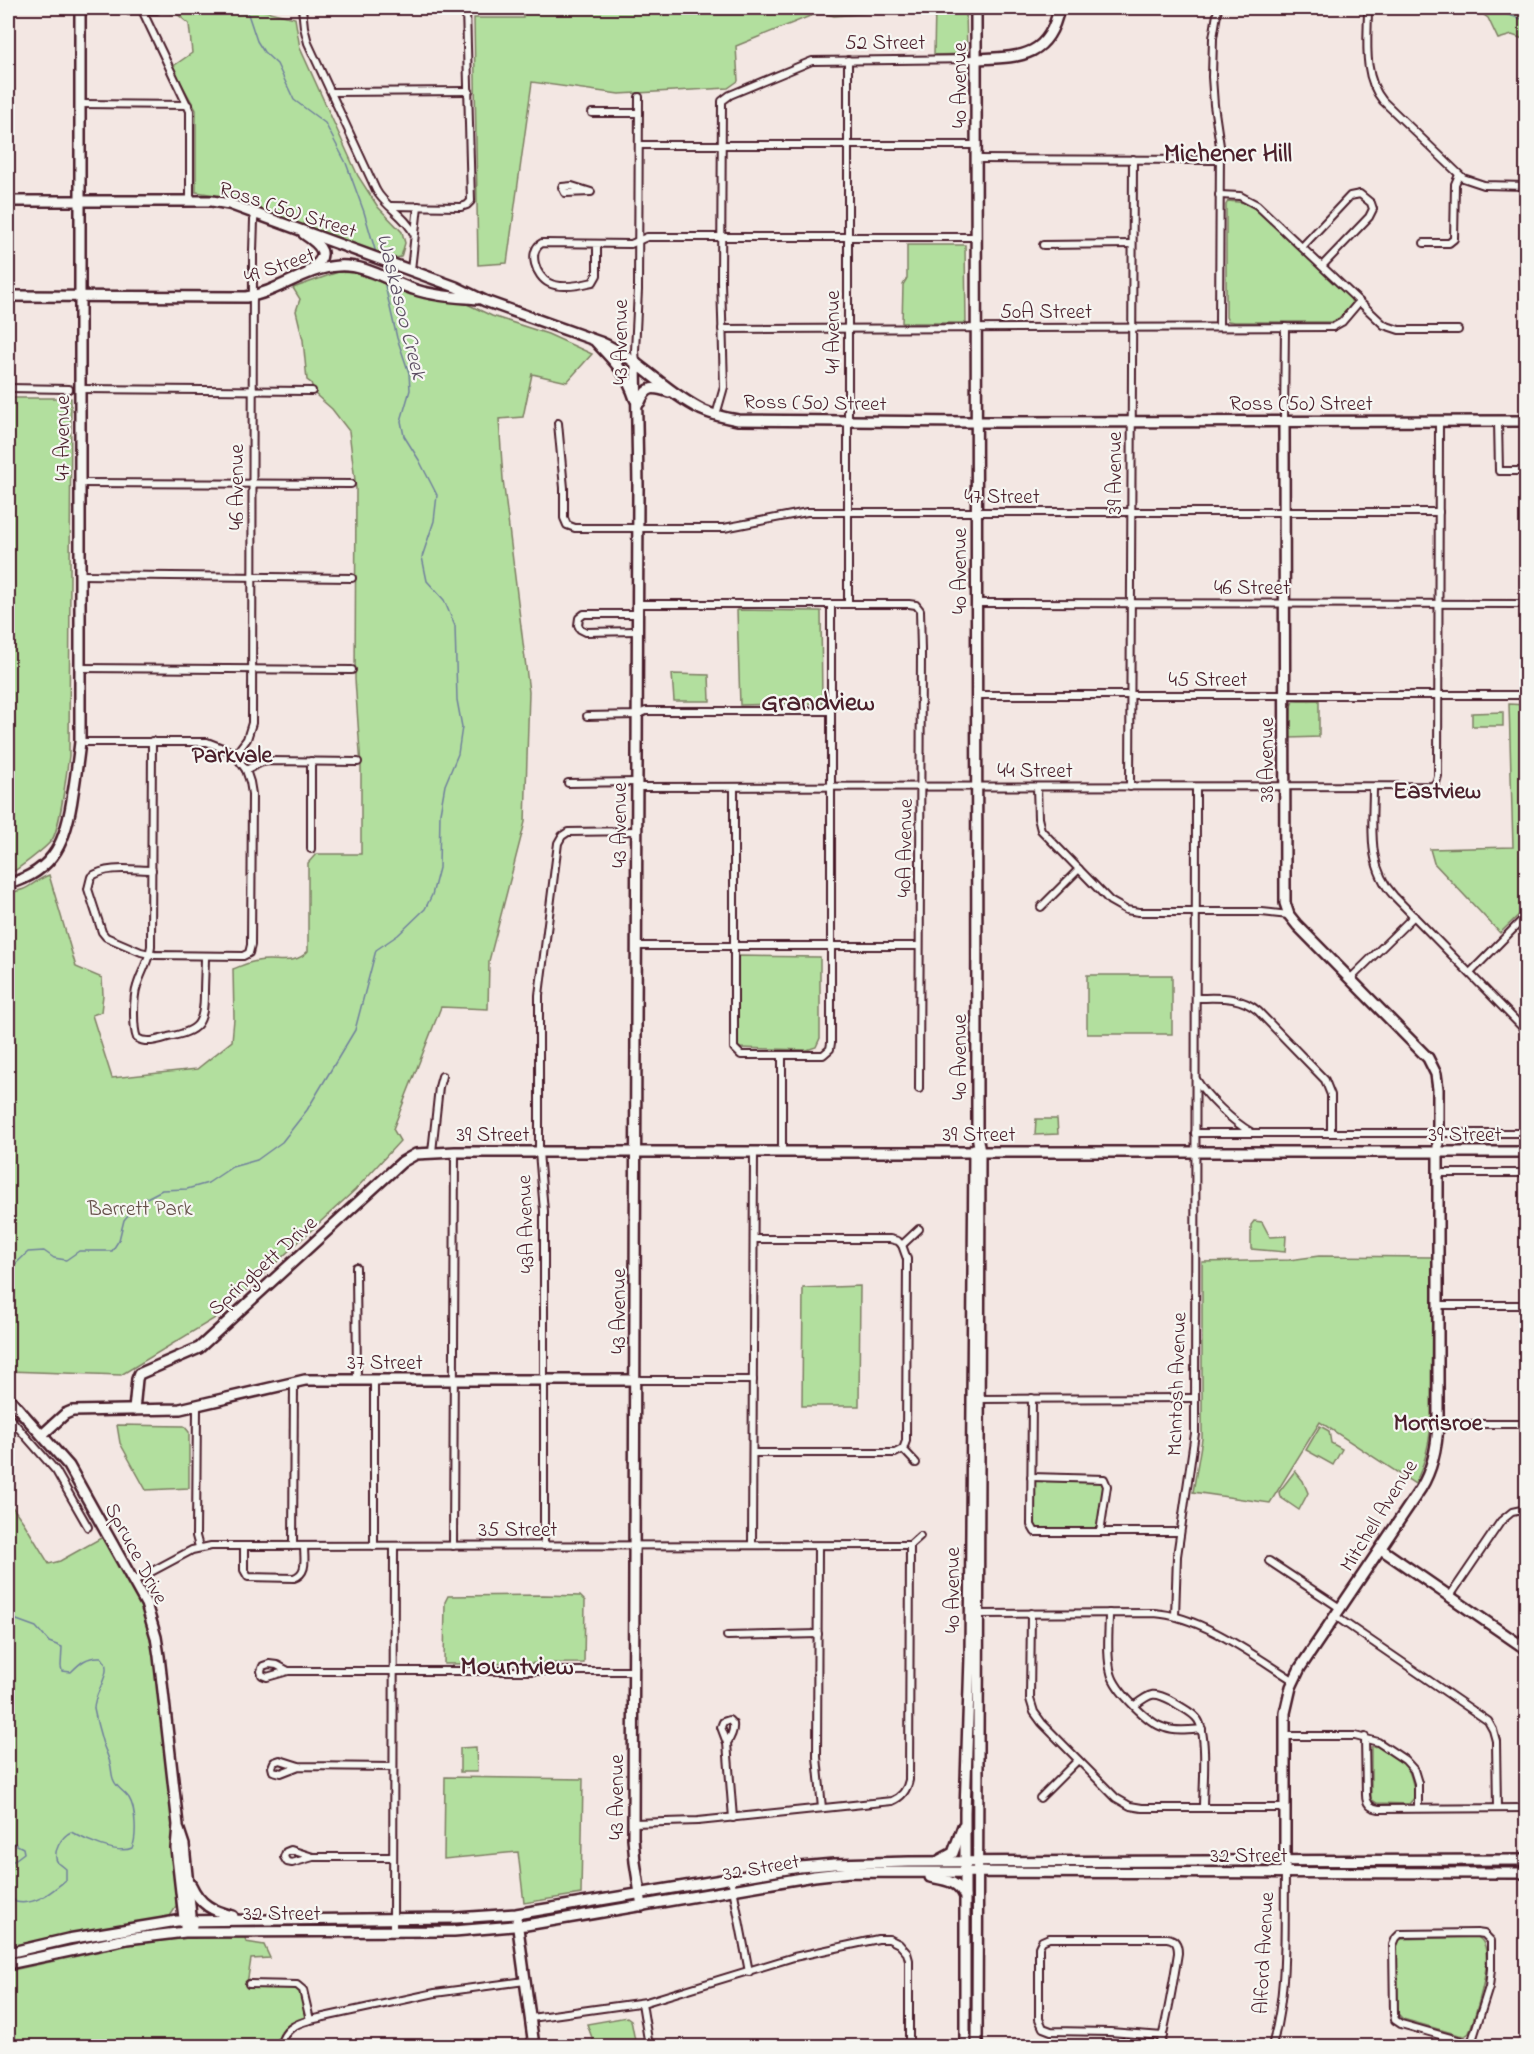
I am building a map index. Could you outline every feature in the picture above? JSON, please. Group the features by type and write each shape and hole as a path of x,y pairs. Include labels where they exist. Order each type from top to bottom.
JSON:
{"main road":[{"name":"40 Avenue","path":"976,8 978,603 974,1614 978,1862 977,2046"},
{"name":"52 Street","path":"977,59 1020,56 1036,50 1053,30 1059,8"},
{"name":"47 Avenue","path":"8,884 27,877 48,861 61,844 68,826 80,742 80,9"},
{"name":"Ross (50) Street","path":"8,201 222,202 411,270 473,294 485,301 592,338 616,349 702,410 744,421 1527,421"},
{"path":"292,226 316,243 322,251 320,262 304,275"},
{"name":"49 Street","path":"8,296 253,296 326,267 340,266 358,267 374,272 414,290 485,301"},
{"path":"393,281 407,275 411,270 419,287 431,293"},
{"path":"592,338 622,369 631,385 638,407"},
{"name":"43 Avenue","path":"636,363 638,407 637,1152 633,1822 634,1856 642,1906"},
{"path":"638,407 643,394 650,389 676,393"},
{"name":"38 Avenue","path":"1284,421 1284,903 1289,915"},
{"path":"1289,915 1422,1050 1431,1063 1437,1084 1438,1133"},
{"name":"Mitchell Avenue","path":"1285,1861 1284,1736 1287,1704 1293,1680 1428,1475 1436,1449 1438,1425 1438,1133"},
{"name":"39 Street","path":"432,1152 1527,1152"},
{"name":"Springbett Drive","path":"134,1410 137,1379 140,1374 199,1348 409,1157 432,1152"},
{"name":"37 Street","path":"42,1435 65,1414 72,1411 171,1410 197,1407 308,1380 636,1380"},
{"name":"Spruce Drive","path":"8,1397 69,1466 146,1604 156,1638 178,1825 184,1845 188,1877 188,1920"},
{"path":"1381,1549 1523,1646"},
{"name":"40 Avenue","path":"965,2046 965,1812 974,1614"},
{"path":"937,1862 953,1853 963,1827 965,1812"},
{"name":"Spruce Drive","path":"178,1825 176,1848 189,1932"},
{"name":"32 Street","path":"8,1953 68,1939 188,1920 456,1918 516,1914 731,1878 834,1864 1527,1860"},
{"name":"Alford Avenue","path":"1285,1861 1285,1873"},
{"name":"32 Street","path":"8,1964 127,1939 189,1932 462,1930 518,1926 804,1877 850,1872 1527,1873"},
{"path":"914,1873 955,1883 960,1887 965,1900"},
{"path":"188,1877 195,1895 205,1905 220,1912 248,1919"},
{"path":"516,1914 534,2046"}],"street":[{"path":"302,8 305,34 378,193 408,224 414,234"},
{"path":"390,206 467,205 471,199 466,8"},
{"path":"1218,8 1213,38 1212,77 1220,146 1219,327"},
{"path":"1368,8 1368,68 1376,93 1459,175 1467,180 1484,185 1527,186"},
{"path":"80,9 157,10"},
{"path":"142,10 191,115 190,201"},
{"name":"52 Street","path":"722,146 721,106 725,98 810,61 977,59"},
{"name":"41 Avenue","path":"848,60 849,604"},
{"path":"331,92 468,91"},
{"name":"43 Avenue","path":"636,363 639,97"},
{"path":"80,104 188,105"},
{"path":"592,113 639,113"},
{"path":"639,145 977,145"},
{"path":"717,415 724,387 722,146"},
{"path":"977,159 1219,160"},
{"name":"39 Avenue","path":"1130,787 1133,159"},
{"path":"1424,243 1449,243 1454,239 1455,181 1459,175"},
{"path":"1219,195 1240,196 1252,201 1384,325 1394,330 1458,330"},
{"path":"1302,247 1350,196 1363,195 1372,206 1371,214 1322,266"},
{"path":"411,270 418,206"},
{"name":"46 Avenue","path":"235,755 247,739 252,726 253,225 256,214"},
{"path":"597,244 597,275 593,282 555,285 546,282 538,272 534,255 535,248 539,244 597,244 631,244 647,237 977,237"},
{"path":"1043,244 1132,244"},
{"name":"50A Street","path":"722,329 1333,327 1342,322 1359,302"},
{"name":"38 Avenue","path":"1284,327 1284,421"},
{"path":"8,388 69,388"},
{"path":"80,389 312,391"},
{"path":"1438,695 1439,421"},
{"path":"1498,421 1499,471 1527,471"},
{"name":"47 Street","path":"558,423 564,488 564,516 567,525 575,528 724,528 802,513 849,512 1439,512"},
{"path":"80,483 351,484"},
{"path":"79,575 352,578"},
{"name":"46 Street","path":"978,603 1527,604"},
{"path":"734,787 733,1044 736,1052 741,1055 819,1055 828,1051 831,1043 831,604"},
{"path":"637,631 586,632 580,629 578,623 579,618 584,614 638,609 849,604"},
{"name":"40A Avenue","path":"849,604 913,604 918,607 921,616 919,1089"},
{"path":"79,668 352,670"},
{"name":"45 Street","path":"977,695 1527,695"},
{"name":"44 Street","path":"568,783 734,787 1425,788 1433,785 1438,776 1438,695"},
{"path":"587,716 637,716 646,711 831,711"},
{"path":"152,741 150,954 135,998 135,1035 137,1038 143,1042 188,1032 201,1019 204,1012 205,956"},
{"path":"80,742 207,742 220,746 235,755 246,770 252,794 251,945 249,953 243,956 150,954 104,936 88,884 91,877 101,871 152,870"},
{"path":"246,770 268,761 358,762"},
{"path":"311,761 311,849"},
{"path":"1037,787 1040,827 1110,901 1126,910 1139,912 1262,912 1289,915"},
{"name":"McIntosh Avenue","path":"1175,1616 1176,1566 1195,1442 1196,787"},
{"path":"1373,787 1373,852 1376,869 1385,886 1527,1030"},
{"name":"43A Avenue","path":"544,1546 544,1211 539,1152 539,992 558,843 565,833 637,831"},
{"path":"1041,907 1079,869"},
{"path":"1351,978 1414,916"},
{"path":"1470,973 1527,916"},
{"path":"637,946 919,946"},
{"path":"1196,998 1236,999 1258,1011 1325,1080 1331,1095 1332,1133"},
{"path":"782,1055 782,1152"},
{"path":"432,1152 442,1076"},
{"path":"1195,1078 1237,1123 1254,1133"},
{"name":"39 Street","path":"1195,1133 1527,1133"},
{"path":"453,1546 455,1152"},
{"path":"752,1545 754,1152"},
{"name":"39 Street","path":"1438,1173 1527,1173"},
{"path":"902,1245 919,1229"},
{"path":"753,1239 890,1239 902,1245 907,1259 906,1441 903,1449 895,1453 753,1453"},
{"path":"356,1267 357,1380"},
{"path":"1438,1305 1527,1305"},
{"path":"374,1380 374,1546"},
{"name":"37 Street","path":"636,1380 753,1380"},
{"path":"293,1546 294,1382"},
{"path":"1032,1398 1031,1525 1035,1532 1180,1532"},
{"path":"975,1399 1195,1398"},
{"path":"197,1407 196,1536 198,1547"},
{"name":"Spruce Drive","path":"8,1416 59,1476 88,1527"},
{"path":"1438,1425 1527,1425"},
{"name":"37 Street","path":"33,1443 42,1435"},
{"path":"903,1449 916,1463"},
{"path":"1031,1477 1104,1479 1107,1486 1100,1532"},
{"path":"1450,1596 1504,1517 1512,1512 1527,1509"},
{"path":"633,1822 690,1822 733,1818 892,1801 902,1795 909,1780 910,1545 920,1536"},
{"name":"35 Street","path":"134,1581 198,1547 910,1545"},
{"path":"244,1546 246,1575 251,1578 294,1578 303,1573 304,1546"},
{"path":"393,1931 394,1546"},
{"path":"819,1546 817,1757 822,1808"},
{"path":"1269,1562 1488,1722 1496,1741 1497,1808"},
{"path":"1109,1613 1110,1671 1118,1688 1154,1723 1165,1728 1202,1729"},
{"path":"974,1614 1154,1613 1175,1616 1195,1622 1293,1680"},
{"path":"1031,1614 1030,1696 1032,1707 1042,1723 1112,1794 1130,1806 1142,1808 1284,1808"},
{"path":"1523,1646 1527,1633"},
{"path":"727,1636 818,1634"},
{"path":"288,1671 634,1671"},
{"path":"1135,1705 1148,1696 1160,1695 1194,1716 1202,1729 1203,1808"},
{"path":"1284,1736 1365,1737 1383,1744 1412,1766 1418,1783 1418,1808"},
{"path":"1365,1737 1365,1795 1369,1805 1379,1809 1527,1808"},
{"path":"727,1743 733,1818"},
{"path":"1040,1798 1078,1760"},
{"path":"299,1766 393,1767"},
{"path":"313,1857 393,1857"},
{"name":"Alford Avenue","path":"1272,2046 1284,1978 1285,1873"},
{"path":"731,1878 749,1972"},
{"path":"1477,1933 1489,1938 1490,1981 1475,2045 1396,2022 1393,1945 1400,1934 1477,1933"},
{"path":"1160,2046 1163,2036 1170,2007 1178,1953 1178,1946 1173,1940 1167,1938 1049,1938 1042,1941 1039,1947 1039,2019 1043,2028 1051,2031 1163,2036"},
{"path":"531,2018 642,2003 798,1956 878,1939 893,1941 905,1950 910,1964 909,2045 874,2046"},
{"path":"280,2046 288,2029 299,2022 310,2019 427,1994 525,1981"},
{"path":"249,1984 297,1985 303,1992 310,2019"},
{"path":"642,2003 649,2046"}],"green space":[{"path":"156,8 253,8 295,18 300,48 358,176 378,207 402,232 405,243 401,257 389,259 229,197 196,192 196,110 172,67 192,53 189,24 177,14 156,12"},
{"path":"523,8 935,8 834,16 820,12 736,46 738,81 728,88 619,94 532,82 507,263 478,265 474,18 523,18"},
{"path":"935,8 966,8 967,54 934,55"},
{"path":"1474,8 1526,8 1526,40 1512,35 1498,39 1488,18"},
{"path":"1228,201 1247,203 1254,208 1350,295 1352,304 1339,318 1332,322 1228,321 1226,317 1226,205"},
{"path":"907,245 965,245 966,323 902,323 903,285 907,278"},
{"name":"Barrett Park","path":"338,272 355,273 422,297 467,304 492,316 548,334 592,354 567,382 532,374 523,417 499,419 503,479 529,692 525,822 489,961 488,1009 441,1007 393,1129 400,1141 355,1190 217,1317 121,1375 8,1371 8,892 25,888 49,875 76,967 102,978 101,1012 92,1015 112,1078 197,1069 232,1041 233,969 257,961 297,959 308,951 308,863 316,854 361,854 361,767 355,679 356,489 349,431 332,409 315,394 311,383 307,380 303,340 296,311 300,299 293,288"},
{"path":"8,398 71,398 69,756 61,812 52,840 8,875"},
{"path":"737,610 821,611 822,703 740,705"},
{"path":"672,674 709,675 710,701 674,701"},
{"path":"1319,700 1319,737 1290,738 1293,701"},
{"path":"1509,704 1526,705 1526,908 1500,933 1434,863 1430,849 1513,847"},
{"path":"1503,712 1503,726 1472,726 1472,713"},
{"path":"738,956 820,957 820,1038 816,1047 807,1050 738,1048"},
{"path":"1087,975 1172,975 1172,1034 1087,1034"},
{"path":"1036,1119 1057,1119 1058,1134 1035,1135"},
{"path":"1254,1221 1262,1222 1270,1237 1286,1236 1285,1252 1251,1249 1251,1225"},
{"path":"1319,1256 1432,1257 1431,1425 1426,1455 1415,1484 1320,1422 1270,1503 1193,1492 1202,1439 1202,1262 1289,1260"},
{"path":"860,1286 859,1406 802,1406 803,1288"},
{"path":"117,1425 184,1426 189,1432 189,1488 146,1490 120,1443"},
{"path":"1320,1426 1329,1431 1331,1443 1342,1449 1333,1465 1306,1450"},
{"path":"1295,1471 1303,1481 1308,1493 1299,1510 1280,1497 1279,1492"},
{"path":"1031,1477 1106,1480 1100,1532 1037,1533 1031,1525"},
{"path":"8,1501 49,1564 60,1561 108,1534 140,1592 156,1637 176,1848 176,1907 170,1916 8,1948"},
{"path":"448,1596 580,1596 585,1601 584,1663 444,1664 445,1602"},
{"path":"1379,1746 1401,1761 1409,1771 1415,1797 1409,1804 1377,1803 1371,1799 1371,1747"},
{"path":"476,1747 477,1772 460,1772 460,1748"},
{"path":"445,1777 583,1779 581,1894 524,1903 518,1852 444,1859"},
{"path":"196,1937 245,1937 246,1942 264,1945 270,1958 251,1959 247,1984 300,1987 310,2020 294,2025 280,2046 8,2046 8,1971 143,1942"},
{"path":"1477,1937 1484,1943 1486,1967 1484,1982 1469,2033 1465,2036 1459,2035 1403,2019 1398,2014 1397,1944 1400,1939"},
{"path":"627,2017 631,2020 636,2046 595,2046 587,2024"}],"waterway":[{"name":"Waskasoo Creek","path":"246,8 257,41 264,52 277,64 294,100 325,123 346,163 376,253"},
{"path":"1496,8 1498,12 1526,20"},
{"name":"Waskasoo Creek","path":"8,1271 28,1252 44,1251 54,1258 66,1260 79,1251 112,1251 119,1240 124,1220 139,1202 162,1190 187,1189 208,1183 232,1167 257,1160 282,1142 307,1110 355,1030 376,950 398,935 425,909 432,895 439,868 440,813 445,785 458,754 462,727 457,700 455,626 444,600 427,581 422,557 434,521 437,495 404,436 401,421 410,390 409,373 397,338 384,281"},
{"path":"8,1601 14,1619 36,1627 49,1642 62,1647 62,1671 71,1672 81,1663 92,1658 101,1657 105,1663 105,1675 94,1709 113,1779 131,1803 135,1830 132,1848 126,1850 102,1846 71,1832 61,1841 56,1855 58,1863 66,1869 66,1880 43,1897 30,1902 16,1902 8,1894"},
{"path":"8,1843 11,1842 23,1848 24,1853 8,1865"},
{"path":"8,2013 15,2038 12,2046"}],"district":[{"name":"Michener Hill","path":"1228,152"},
{"name":"Grandview","path":"818,701"},
{"name":"Parkvale","path":"232,754"},
{"name":"Eastview","path":"1437,790"},
{"name":"Morrisroe","path":"1438,1422"},
{"name":"Mountview","path":"517,1665"}]}
